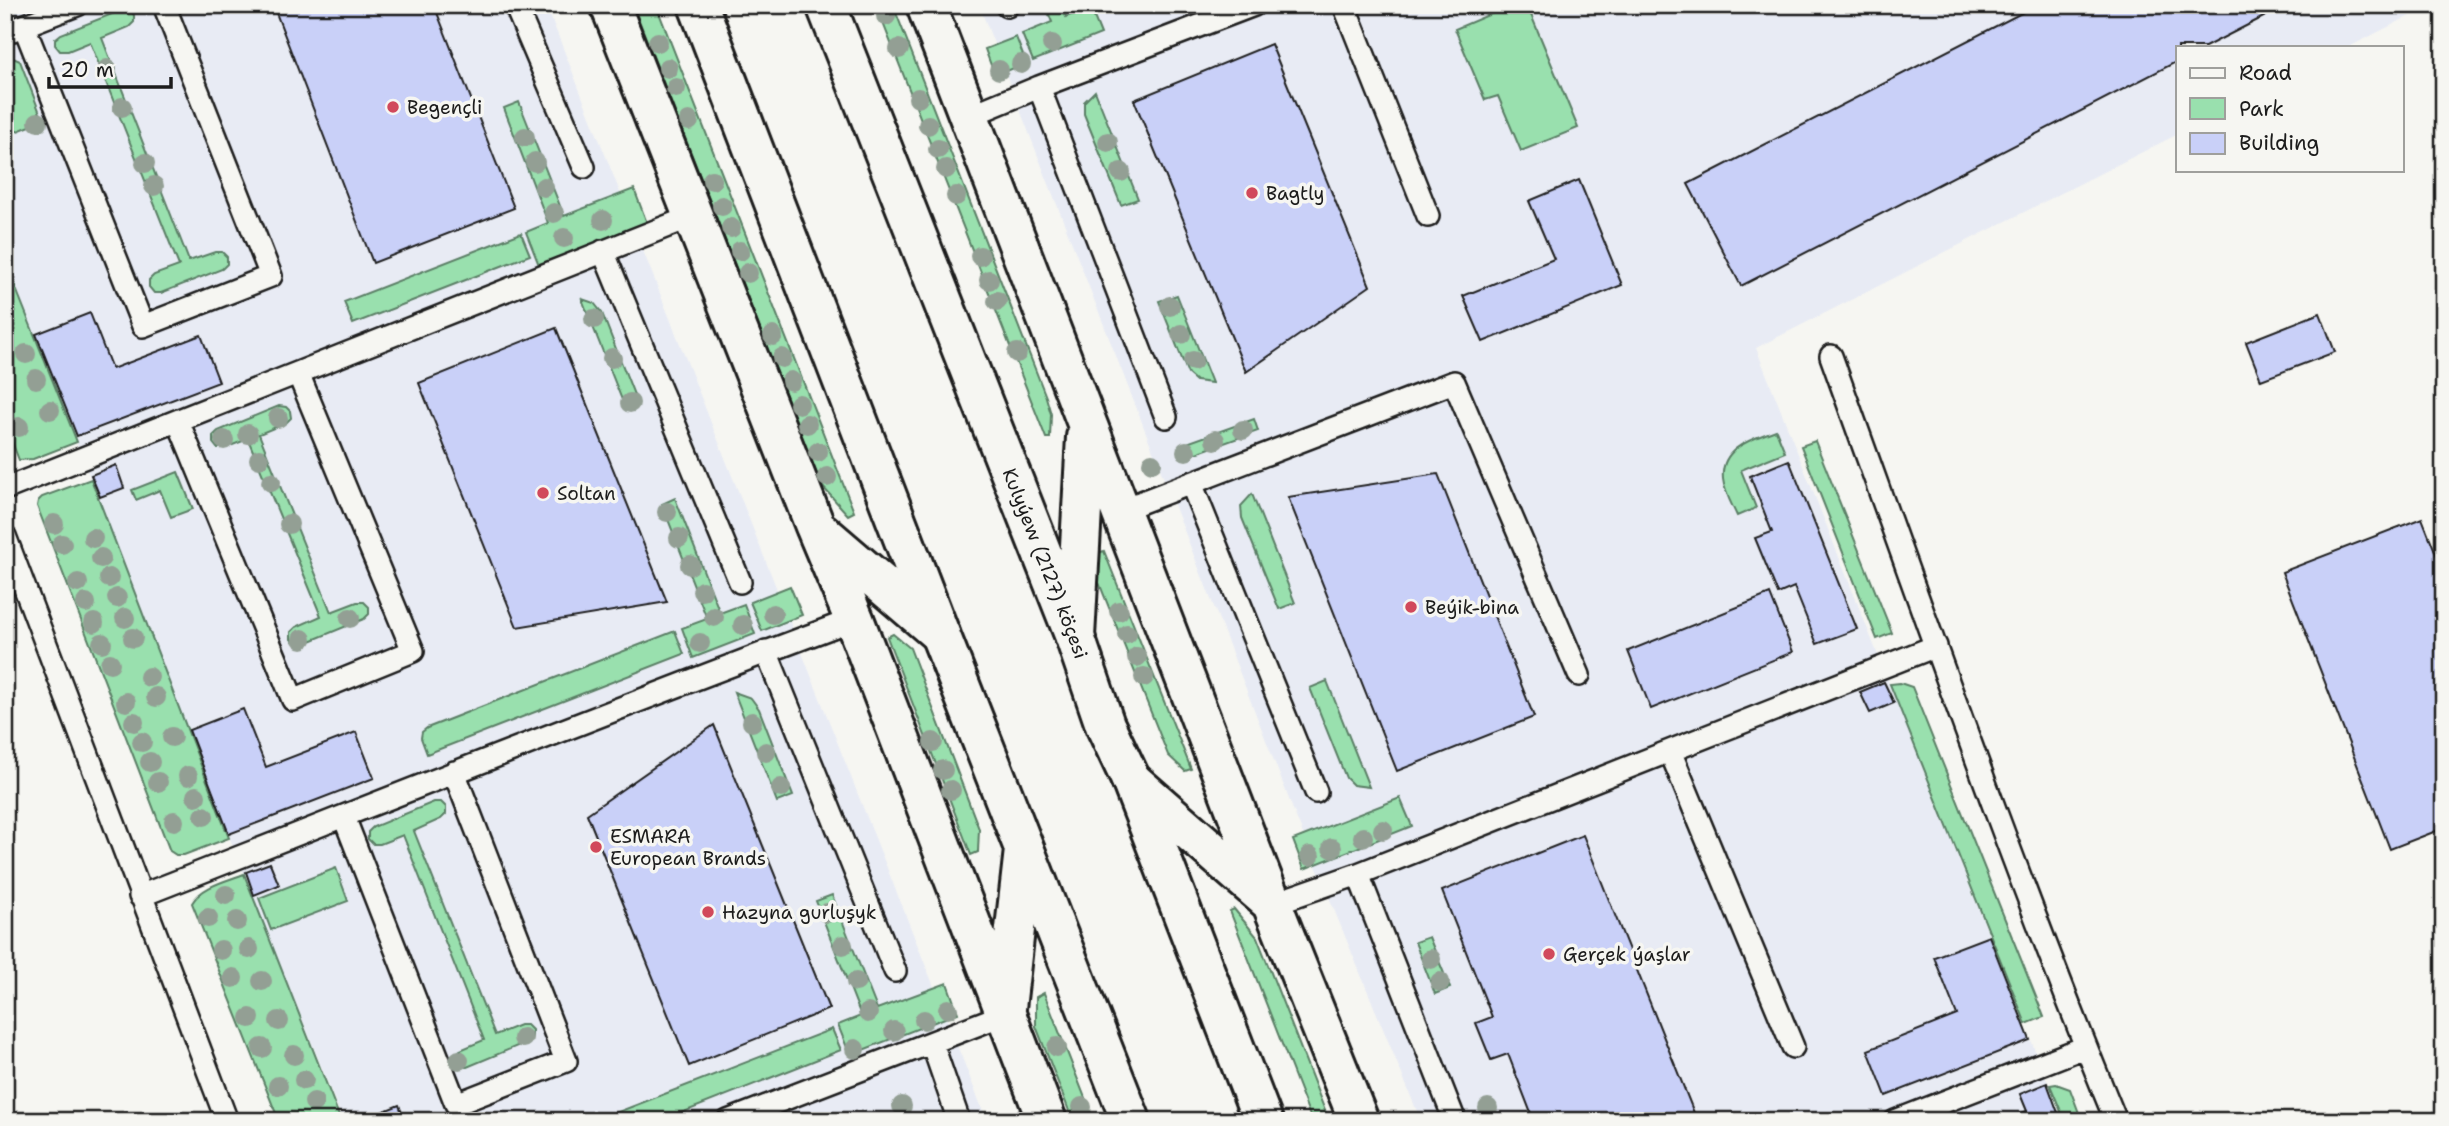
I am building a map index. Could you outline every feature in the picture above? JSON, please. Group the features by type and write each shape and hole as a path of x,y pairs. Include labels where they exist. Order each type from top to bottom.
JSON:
{"main road":[{"path":"610,5 814,526 854,618 1047,1121"},
{"path":"698,5 1131,1121"},
{"name":"Kulyýew (2127) köçesi","path":"826,5 1075,637 1105,725 1131,780 1263,1121"},
{"path":"926,5 1086,425 1359,1121"},
{"path":"1075,637 1086,425"},
{"path":"814,526 940,634"},
{"path":"1131,780 1272,904"},
{"path":"1005,1014 1024,850"}],"lane":[{"path":"77,5 15,29 143,326 271,276 164,5"},
{"path":"516,5 584,167"},
{"path":"969,116 1254,5"},
{"path":"1344,5 1428,216"},
{"path":"1040,87 1167,417"},
{"path":"5,489 693,216"},
{"path":"603,251 740,582"},
{"path":"1831,356 2085,1047 2116,1121"},
{"path":"178,421 293,700 414,651 298,373"},
{"path":"1121,510 1454,383 1579,676"},
{"path":"1191,483 1316,792"},
{"path":"5,536 227,1121"},
{"path":"141,896 854,618"},
{"path":"1272,904 1358,874 1936,646"},
{"path":"766,651 895,971"},
{"path":"1670,751 1793,1047"},
{"path":"344,817 456,1104 566,1061 454,772"},
{"path":"1358,874 1455,1121"},
{"path":"728,1121 1005,1014"},
{"path":"932,1043 959,1121"},
{"path":"1895,1121 1948,1111 2085,1047"}],"shaded area":[{"path":"5,5 546,5 987,1121 343,1121 228,834 5,258"},
{"path":"979,5 2431,5 2351,46 2176,46 2176,135 1756,348 2063,1121 1421,1121 1296,817"}],"green space":[{"path":"633,5 656,5 854,512 848,515 821,485"},
{"path":"876,5 893,5 1046,397 1051,414 1050,438 1046,438"},
{"path":"1045,5 1061,5 1066,17 1090,7 1101,34 1033,61 1022,34 1052,22"},
{"path":"1512,5 1527,5 1578,128 1521,151 1498,96 1485,100 1455,29"},
{"path":"122,10 129,10 134,15 134,22 129,27 102,38 189,261 215,252 222,252 227,257 227,264 222,269 161,293 154,293 149,287 149,280 154,275 179,266 90,42 68,51 60,51 55,45 55,39 61,34"},
{"path":"1016,37 1026,63 995,76 985,49"},
{"path":"6,55 20,61 43,121 5,136"},
{"path":"1095,91 1138,199 1121,205 1084,114 1084,102"},
{"path":"519,102 564,216 634,189 647,223 539,265 526,232 548,223 504,108"},
{"path":"521,233 530,255 353,324 344,302"},
{"path":"5,261 77,442 33,459 19,460 5,424"},
{"path":"1177,295 1212,383 1196,381 1188,374 1159,301"},
{"path":"582,299 594,303 602,313 636,400 624,405"},
{"path":"279,406 290,411 291,418 286,423 259,434 331,612 357,602 364,602 369,607 369,614 364,619 303,644 296,644 291,639 291,632 321,616 248,439 225,448 217,448 213,443 213,436 218,431"},
{"path":"1254,419 1258,431 1185,457 1181,445"},
{"path":"1776,430 1785,452 1741,470 1756,508 1737,516 1723,479 1723,468 1727,459 1740,446"},
{"path":"1815,441 1892,633 1877,639 1801,446"},
{"path":"178,472 193,509 171,517 160,490 136,500 132,490"},
{"path":"91,479 229,838 184,855 176,855 170,851 37,506 42,497"},
{"path":"1252,494 1295,603 1279,609 1242,518 1241,506"},
{"path":"675,498 720,613 744,604 755,634 693,658 682,628 707,619 662,504"},
{"path":"1104,551 1191,769 1185,771 1168,755 1096,575 1098,553"},
{"path":"790,586 802,615 762,631 750,602"},
{"path":"675,631 684,654 427,754 421,738 422,732 427,728"},
{"path":"893,634 910,648 979,829 978,852 971,855 887,637"},
{"path":"1327,681 1369,787 1353,785 1346,778 1310,688"},
{"path":"1900,683 1912,687 2044,1017 2026,1024 1890,684"},
{"path":"734,692 751,698 759,709 793,796 777,802"},
{"path":"1400,798 1412,826 1304,869 1293,840"},
{"path":"434,802 441,802 446,807 446,814 414,831 495,1035 520,1025 527,1025 532,1030 532,1037 527,1042 467,1067 459,1067 454,1062 454,1055 484,1040 403,835 380,844 373,844 368,839 368,832 373,827"},
{"path":"336,868 348,901 271,930 259,898"},
{"path":"244,874 341,1121 279,1121 192,903 208,888"},
{"path":"832,895 877,1009 947,983 958,1013 850,1055 838,1025 861,1016 816,901"},
{"path":"1234,909 1257,937 1329,1121 1312,1121 1230,911"},
{"path":"1429,937 1450,988 1435,994 1415,942"},
{"path":"1044,993 1094,1121 1073,1121 1036,1026 1036,997"},
{"path":"832,1029 841,1050 661,1121 595,1121"},
{"path":"2056,1084 2070,1089 2082,1121 2065,1121 2050,1085"}],"building":[{"name":"Begençli","path":"273,5 434,5 514,208 373,263"},
{"path":"2037,5 2287,5 2207,46 2176,46 2176,62 1741,286 1688,184"},
{"name":"Bagtly","path":"1271,44 1370,286 1246,372 1134,100"},
{"path":"1579,180 1622,285 1483,342 1463,296 1554,259 1529,201"},
{"path":"90,313 112,369 201,335 219,382 77,436 36,334"},
{"path":"2320,313 2335,352 2261,380 2246,342"},
{"name":"Soltan","path":"556,328 667,602 517,627 419,383"},
{"path":"1789,460 1857,629 1817,644 1794,587 1778,594 1755,538 1772,532 1750,476"},
{"path":"116,465 124,488 100,497 91,475"},
{"name":"Beýik-bina","path":"1438,474 1534,717 1397,771 1288,497"},
{"path":"2422,518 2444,574 2444,828 2390,849 2282,572"},
{"path":"1770,594 1793,652 1651,709 1628,651"},
{"path":"1884,682 1894,703 1870,713 1860,692"},
{"path":"243,709 266,767 356,732 374,778 229,834 189,730"},
{"name":"Hazyna gurluşyk","path":"714,725 829,1009 689,1066 587,814"},
{"name":"Gerçek ýaşlar","path":"1583,835 1694,1113 1673,1121 1534,1121 1508,1054 1491,1060 1476,1023 1492,1017 1442,891"},
{"path":"270,863 279,885 254,895 246,872"},
{"path":"1989,936 2030,1040 1886,1096 1868,1050 1957,1015 1934,957"},
{"path":"2047,1083 2061,1121 2002,1121 2027,1111 2020,1094"},
{"path":"399,1105 405,1121 359,1121"}],"place":[{"name":"Begençli","path":"393,107"},
{"name":"Bagtly","path":"1252,193"},
{"name":"Soltan","path":"543,493"},
{"name":"Beýik-bina","path":"1411,607"},
{"name":"ESMARA European Brands","path":"596,847"},
{"name":"Hazyna gurluşyk","path":"708,912"},
{"name":"Gerçek ýaşlar","path":"1549,954"}]}
